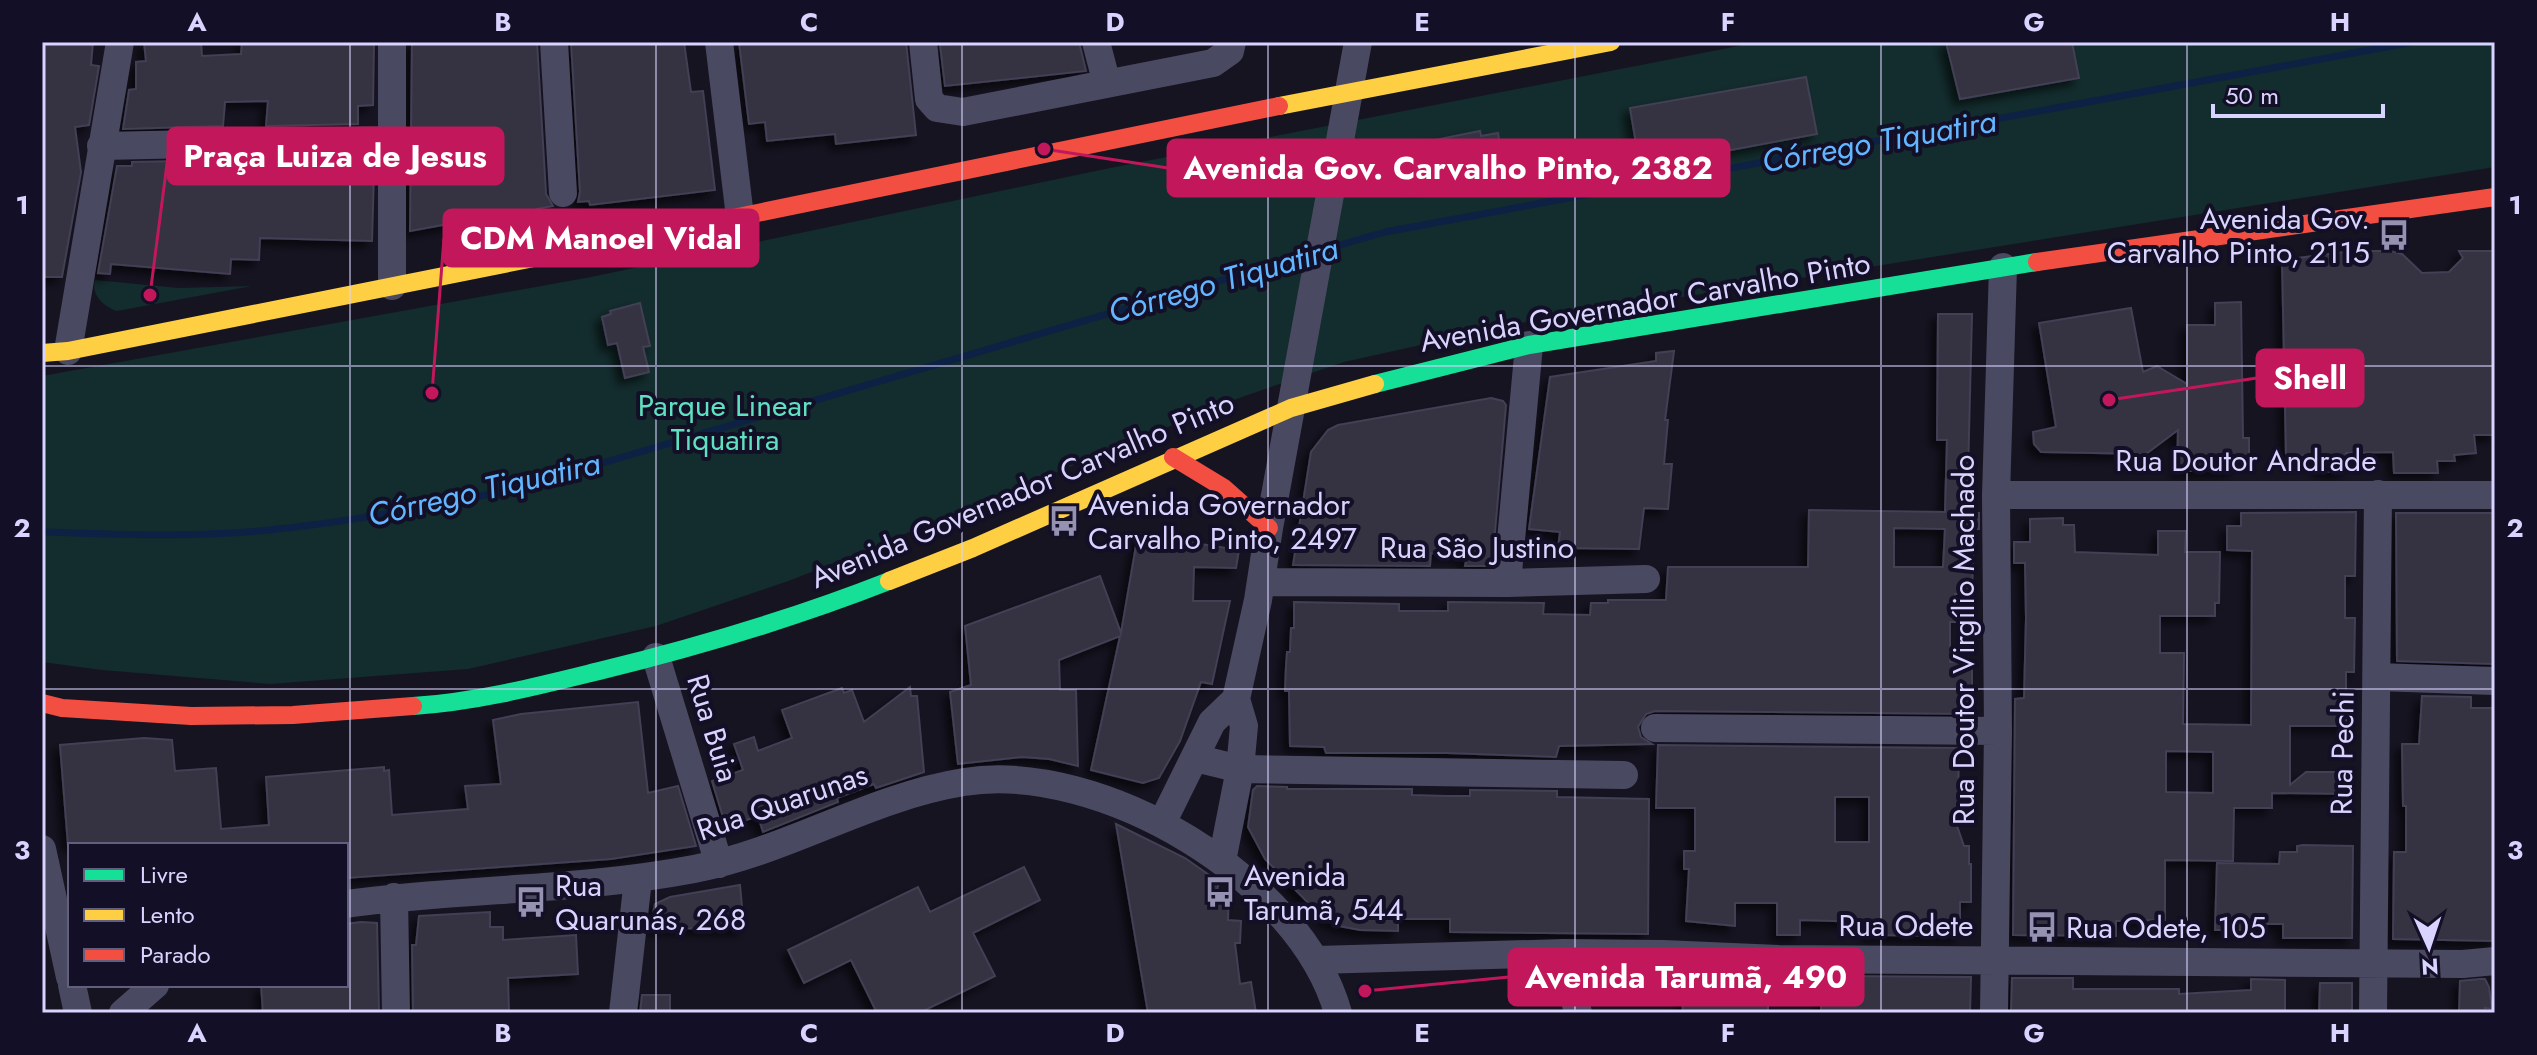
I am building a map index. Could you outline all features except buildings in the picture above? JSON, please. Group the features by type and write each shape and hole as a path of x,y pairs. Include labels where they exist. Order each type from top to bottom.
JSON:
{"main road":[{"path":"55,352 740,217 1351,91 1611,42"},
{"name":"Avenida Governador Carvalho Pinto","path":"52,706 191,716 293,715 444,704 555,682 656,657 837,601 973,548 1173,457 1291,408 1356,387 1529,345 2003,267 2495,197"},
{"path":"1173,457 1225,487 1269,528"}],"street":[{"path":"55,352 101,146 120,42"},
{"path":"392,42 392,286"},
{"path":"554,42 563,193"},
{"path":"719,42 740,217"},
{"path":"923,42 929,99 937,108 963,112 1213,63 1230,51 1232,42"},
{"path":"1096,42 1107,84"},
{"path":"1222,861 1240,769 1244,726 1236,699 1261,582 1358,42"},
{"path":"101,146 393,140"},
{"name":"Rua Doutor Virgílio Machado","path":"1994,1013 1998,731 1996,495 2003,267"},
{"path":"1507,583 1529,345"},
{"name":"Rua Pechi","path":"2373,1013 2378,494"},
{"name":"Rua Doutor Andrade","path":"1996,495 2495,495"},
{"name":"Rua São Justino","path":"1261,582 1507,583 1646,579"},
{"name":"Rua Buia","path":"656,657 719,864"},
{"path":"2377,677 2495,681"},
{"path":"1162,823 1212,722 1236,699"},
{"path":"42,731 52,706"},
{"path":"1655,728 1998,731"},
{"path":"1195,758 1240,769 1624,775"},
{"name":"Rua Quarunas","path":"348,904 394,897 638,879 719,864 908,793 968,781 1033,781 1101,797 1162,823 1222,861 1261,894 1296,930 1317,960 1338,1013"},
{"path":"42,849 68,968"},
{"path":"623,1013 638,879"},
{"path":"394,897 396,1013"},
{"path":"1564,953 1578,1013"},
{"name":"Rua Odete","path":"1317,960 1564,953 1778,959 2463,964 2495,961"},
{"path":"72,987 78,1013"},
{"path":"123,1013 153,987"}],"green space":[{"name":"Parque Linear Tiquatira","path":"1759,42 2495,42 2495,167 1520,323 1344,362 1239,398 794,579 656,626 468,669 270,684 42,662 42,376 591,277 1105,169"},
{"path":"95,280 179,288 252,286 117,311 99,299"}],"waterway":[{"name":"Córrego Tiquatira","path":"1326,249 1385,232 2413,42"},
{"name":"Córrego Tiquatira","path":"42,532 184,535 269,530 360,518 511,490 1314,253"}],"traffic: fast":[{"path":"1375,384 1529,345 2037,262"},
{"path":"413,706 507,693 636,662 782,619 889,581"}],"traffic: slow":[{"path":"1279,106 1611,42"},
{"path":"42,353 68,351 684,228"},
{"path":"889,581 973,548 1291,408 1375,384"}],"traffic: jam":[{"path":"684,228 1279,106"},
{"path":"2037,262 2495,197"},
{"path":"1173,457 1224,488 1269,528"},
{"path":"42,703 62,708 191,716 293,715 413,706"}],"place":[{"name":"Avenida Gov. Carvalho Pinto, 2382","path":"1044,149"},
{"name":"Avenida Gov. Carvalho Pinto, 2115","path":"2394,235"},
{"name":"Praça Luiza de Jesus","path":"150,295"},
{"name":"CDM Manoel Vidal","path":"432,393"},
{"name":"Shell","path":"2109,400"},
{"name":"Avenida Governador Carvalho Pinto, 2497","path":"1064,521"},
{"name":"Avenida Tarumã, 544","path":"1220,892"},
{"name":"Rua Quarunás, 268","path":"531,902"},
{"name":"Rua Odete, 105","path":"2042,927"},
{"name":"Avenida Tarumã, 490","path":"1365,991"}]}
